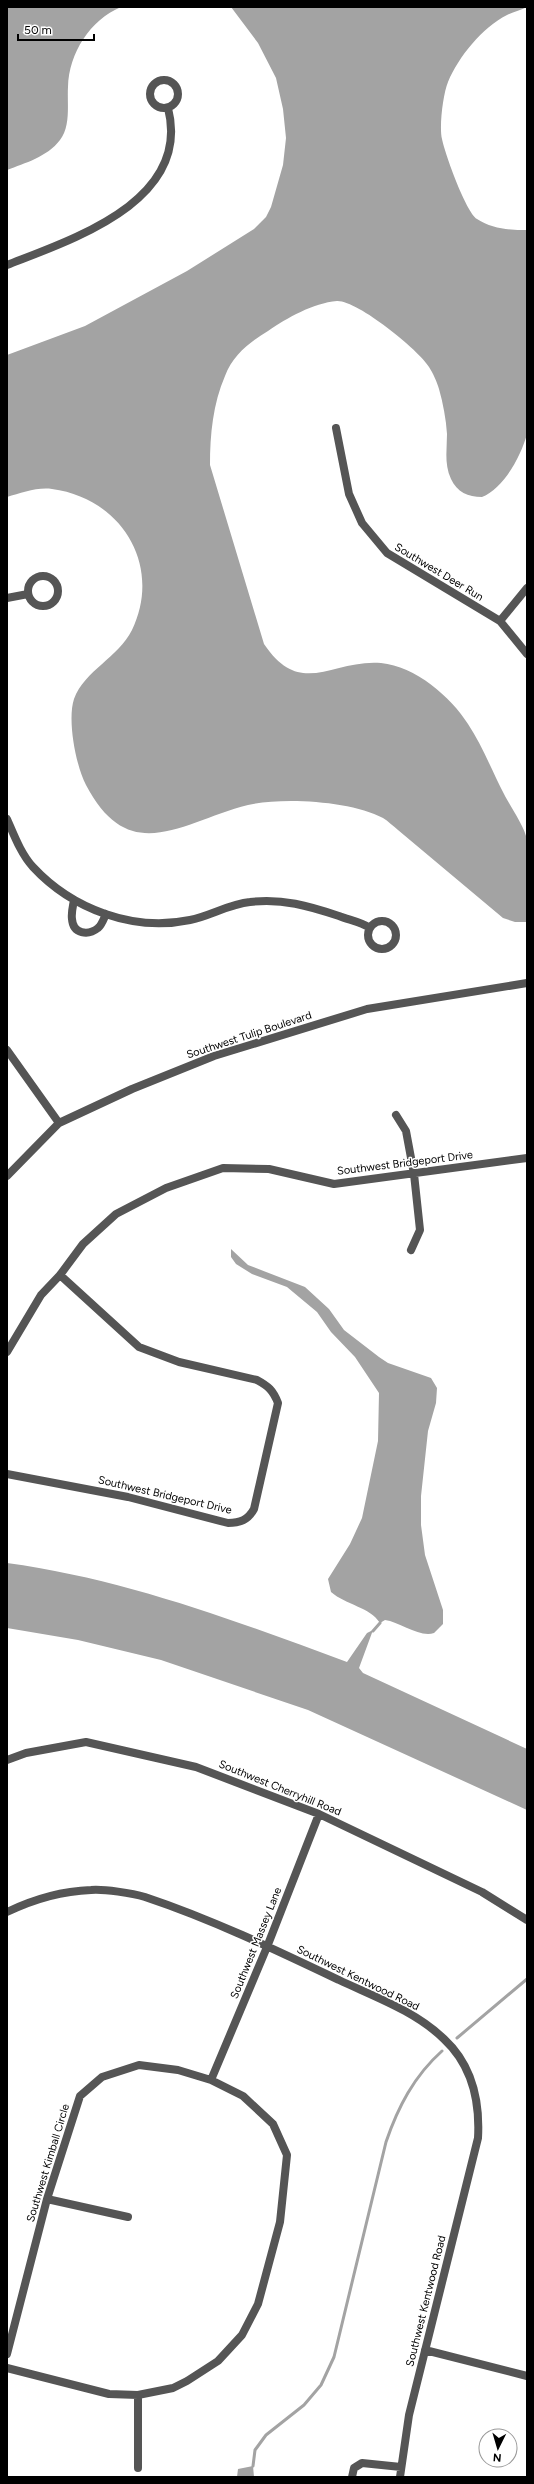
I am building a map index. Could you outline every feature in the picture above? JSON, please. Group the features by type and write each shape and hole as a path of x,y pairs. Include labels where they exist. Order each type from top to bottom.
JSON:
{"street":[{"path":"7,265 57,245 102,223 130,207 146,192 164,167 169,148 172,131 168,108"},
{"name":"Southwest Deer Run","path":"336,428 349,494 362,523 386,553 500,621 527,654"},
{"path":"500,621 527,588"},
{"path":"7,598 28,594"},
{"path":"7,819 16,840 33,866 74,900 116,918 166,923 190,920 248,902 283,900 312,908 370,928"},
{"path":"74,900 72,919 74,928 80,932 88,933 99,928 106,914"},
{"name":"Southwest Tulip Boulevard","path":"7,1176 59,1123 132,1089 214,1056 367,1009 527,983"},
{"path":"7,1050 59,1123"},
{"path":"396,1115 406,1131 414,1174 420,1230 412,1250"},
{"name":"Southwest Bridgeport Drive","path":"7,1352 41,1296 60,1275 83,1244 116,1214 166,1188 223,1168 270,1169 334,1184 527,1158"},
{"name":"Southwest Bridgeport Drive","path":"7,1474 128,1497 228,1523 246,1520 254,1509 278,1409 274,1392 267,1385 257,1380 180,1362 139,1347 60,1275"},
{"name":"Southwest Cherryhill Road","path":"7,1760 26,1753 86,1742 196,1766 319,1814 482,1892 527,1920"},
{"name":"Southwest Massey Lane","path":"211,2080 268,1946 319,1814"},
{"name":"Southwest Kentwood Road","path":"7,1912 30,1900 91,1890 143,1897 268,1946 409,2013 445,2039 459,2056 475,2090 479,2115 478,2138 409,2415 400,2477"},
{"name":"Southwest Kimball Circle","path":"7,2354 47,2199 80,2096 102,2077 139,2065 178,2070 211,2080 244,2096 273,2124 287,2155 280,2222 258,2304 242,2335 218,2361 187,2381 172,2388 138,2395 109,2394 7,2368"},
{"path":"47,2199 128,2217"},
{"path":"425,2350 527,2376"},
{"path":"138,2395 138,2468"},
{"path":"352,2477 354,2468 362,2463 401,2467"}],"shaded area":[{"path":"7,7 121,7 100,20 83,39 77,50 69,74 68,115 66,128 60,140 49,151 42,155 7,170"},
{"path":"231,7 527,7 507,15 489,27 472,44 458,62 446,87 441,127 442,139 451,169 472,214 477,219 495,227 527,230 527,434 521,452 504,479 490,493 482,497 468,495 453,484 447,468 447,428 442,400 437,383 429,367 413,349 387,327 358,308 337,301 328,302 310,308 292,316 255,340 237,355 228,368 215,408 210,465 264,644 278,660 291,670 304,673 318,673 363,663 394,665 419,676 431,684 452,704 468,724 526,835 529,858 527,922 515,922 503,918 389,822 369,812 335,804 279,801 248,805 180,828 159,832 139,832 121,826 103,811 82,777 76,755 72,730 72,708 74,699 86,680 119,649 132,630 140,606 142,582 139,559 130,538 116,520 98,506 77,495 52,489 41,489 7,497 7,355 85,326 187,271 254,229 266,217 271,207 283,165 286,138 283,109 276,78 258,43"},
{"path":"231,1249 248,1265 305,1287 329,1309 344,1330 379,1357 388,1363 431,1378 437,1388 436,1403 428,1431 421,1496 421,1525 425,1555 443,1610 443,1624 434,1633 428,1634 416,1632 391,1621 385,1620 380,1623 370,1613 331,1592 328,1579 350,1544 362,1518 378,1441 379,1393 355,1357 331,1332 317,1312 287,1287 252,1274 236,1264 231,1257"},
{"path":"7,1563 94,1579 180,1603 264,1631 347,1662 367,1633 373,1630 359,1668 363,1673 527,1749 527,1810 308,1710 161,1660 78,1640 7,1628"},
{"path":"253,2466 254,2477 237,2477 238,2469"}],"waterway":[{"path":"373,1631 380,1623"},
{"path":"457,2038 527,1979"},
{"path":"253,2466 255,2450 266,2435 304,2405 321,2385 334,2357 386,2142 408,2093 423,2071 442,2051"}]}
